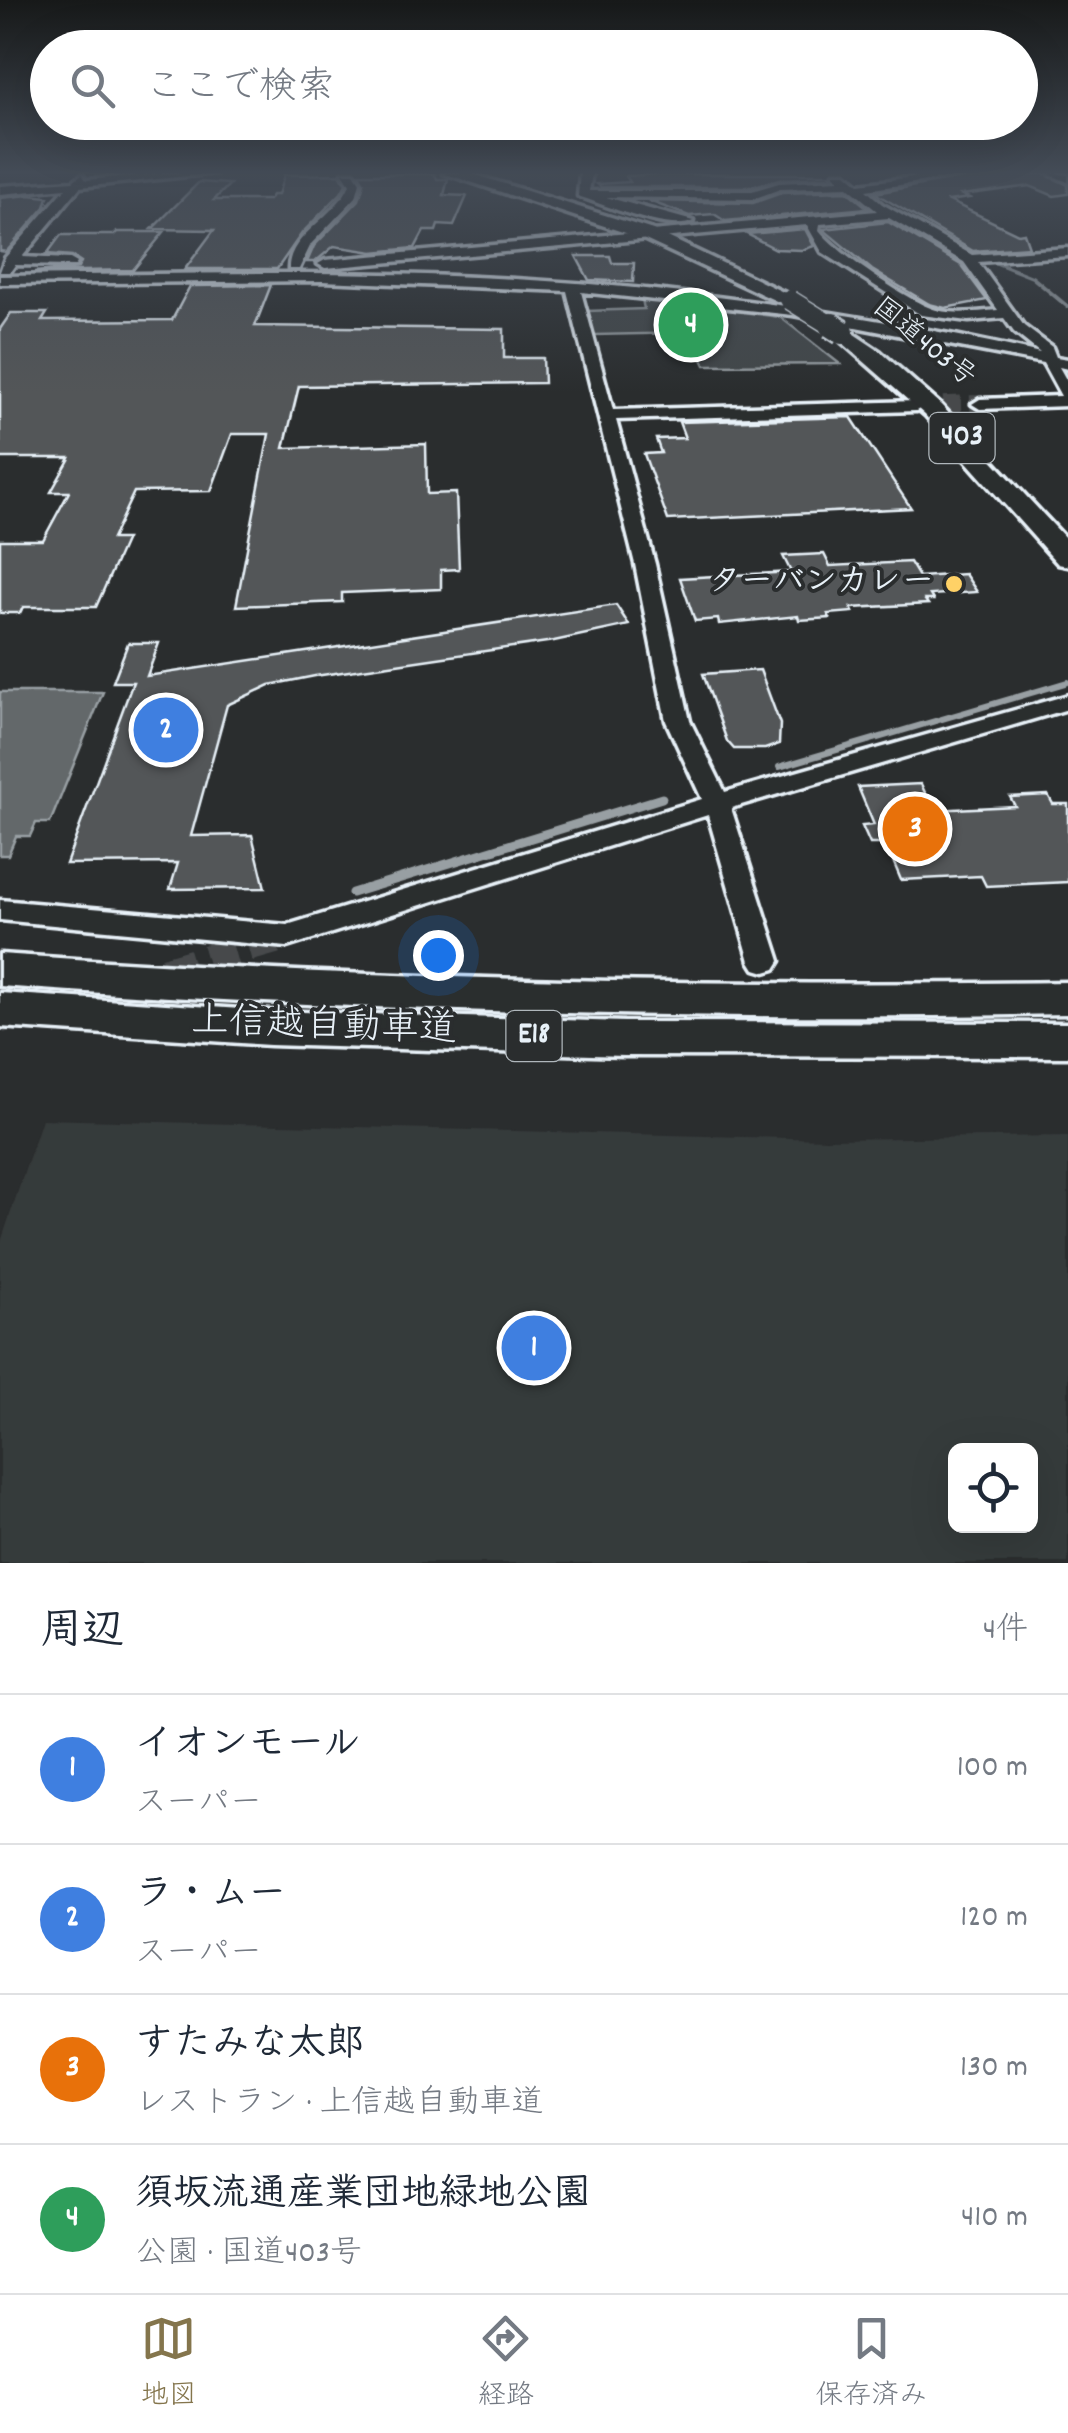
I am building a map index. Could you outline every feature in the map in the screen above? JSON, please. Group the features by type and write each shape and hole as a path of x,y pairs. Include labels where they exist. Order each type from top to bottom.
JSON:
{"highway":[{"name":"国道403号","path":"673,246 852,332 946,420 1068,558"},
{"name":"国道403号","path":"700,246 816,303 971,422 1068,530"},
{"name":"上信越自動車道","path":"0,970 438,994 815,1001 1068,998"},
{"name":"上信越自動車道","path":"0,1010 270,1028 624,1039 1068,1040"}],"street":[{"path":"0,277 24,246"},
{"path":"294,266 304,246"},
{"path":"10,262 294,266 515,246"},
{"path":"825,246 926,312 969,317 1007,313"},
{"path":"954,246 969,260 1019,329 1059,362"},
{"path":"969,260 1068,252"},
{"path":"0,277 339,278 573,287 792,311 897,328 1059,362"},
{"path":"573,287 646,564 673,704 717,803 765,960"},
{"path":"980,404 1068,398 1057,381 1059,362"},
{"path":"607,416 916,406"},
{"path":"0,910 287,936 717,803 1068,702"}],"shaded area":[{"path":"642,299 780,317 840,364 705,365 689,333 594,335 587,311 644,309"},
{"path":"0,692 103,692 50,823 36,823 30,836 16,836 8,855 0,855"},
{"path":"42,1119 828,1139 1068,1136 1068,1563 0,1563 0,1245"}],"building":[{"path":"53,246 153,246 133,270 34,272 78,268 81,262 72,256 47,254"},
{"path":"202,246 293,246 277,269 185,269"},
{"path":"314,246 416,246 373,252 334,246 315,262 307,262"},
{"path":"770,246 814,246 802,250"},
{"path":"843,246 929,246 961,265 987,300 945,308 929,304 872,270"},
{"path":"964,246 1029,247 973,251"},
{"path":"576,256 610,256 612,263 634,263 633,282 589,280"},
{"path":"271,285 255,326 504,329 504,358 543,358 544,383 299,386 284,448 426,444 427,494 456,493 459,569 441,570 441,589 342,593 342,602 236,606 269,434 232,434 211,491 134,492 112,539 126,539 96,607 23,607 20,613 0,613 0,540 43,540 69,492 51,492 70,458 0,458 0,329 11,313 47,313 42,321 172,320 190,286"},
{"path":"851,417 911,508 668,520 644,454 661,453 656,439 685,438 679,422"},
{"path":"824,554 830,566 910,562 919,577 965,574 977,592 930,595 933,600 925,600 928,604 851,608 853,612 828,614 830,618 799,620 798,616 719,624 718,619 695,621 680,578 791,572 783,556"},
{"path":"616,605 629,625 554,641 315,676 270,685 227,705 191,836 252,835 265,888 170,889 178,863 66,864 133,682 113,682 128,643 159,643 147,676"},
{"path":"760,670 780,724 779,744 765,749 734,749 727,741 703,674"},
{"path":"921,784 933,810 1015,806 1010,797 1048,795 1053,804 1068,804 1068,882 986,886 981,876 901,880 886,844 870,844 862,826 874,825 858,787"}],"waterway":[{"path":"989,260 1032,277 1068,307"},
{"path":"779,767 1068,682"},
{"path":"352,893 662,798"}],"tunnel":[{"path":"916,406 980,404"},
{"path":"0,1019 287,936"}],"place":[{"name":"須坂流通産業団地緑地公園","path":"691,325"},
{"name":"ターバンカレー","path":"954,584"},
{"name":"ラ・ムー","path":"166,730"},
{"name":"すたみな太郎","path":"915,829"},
{"name":"イオンモール","path":"534,1348"}]}
